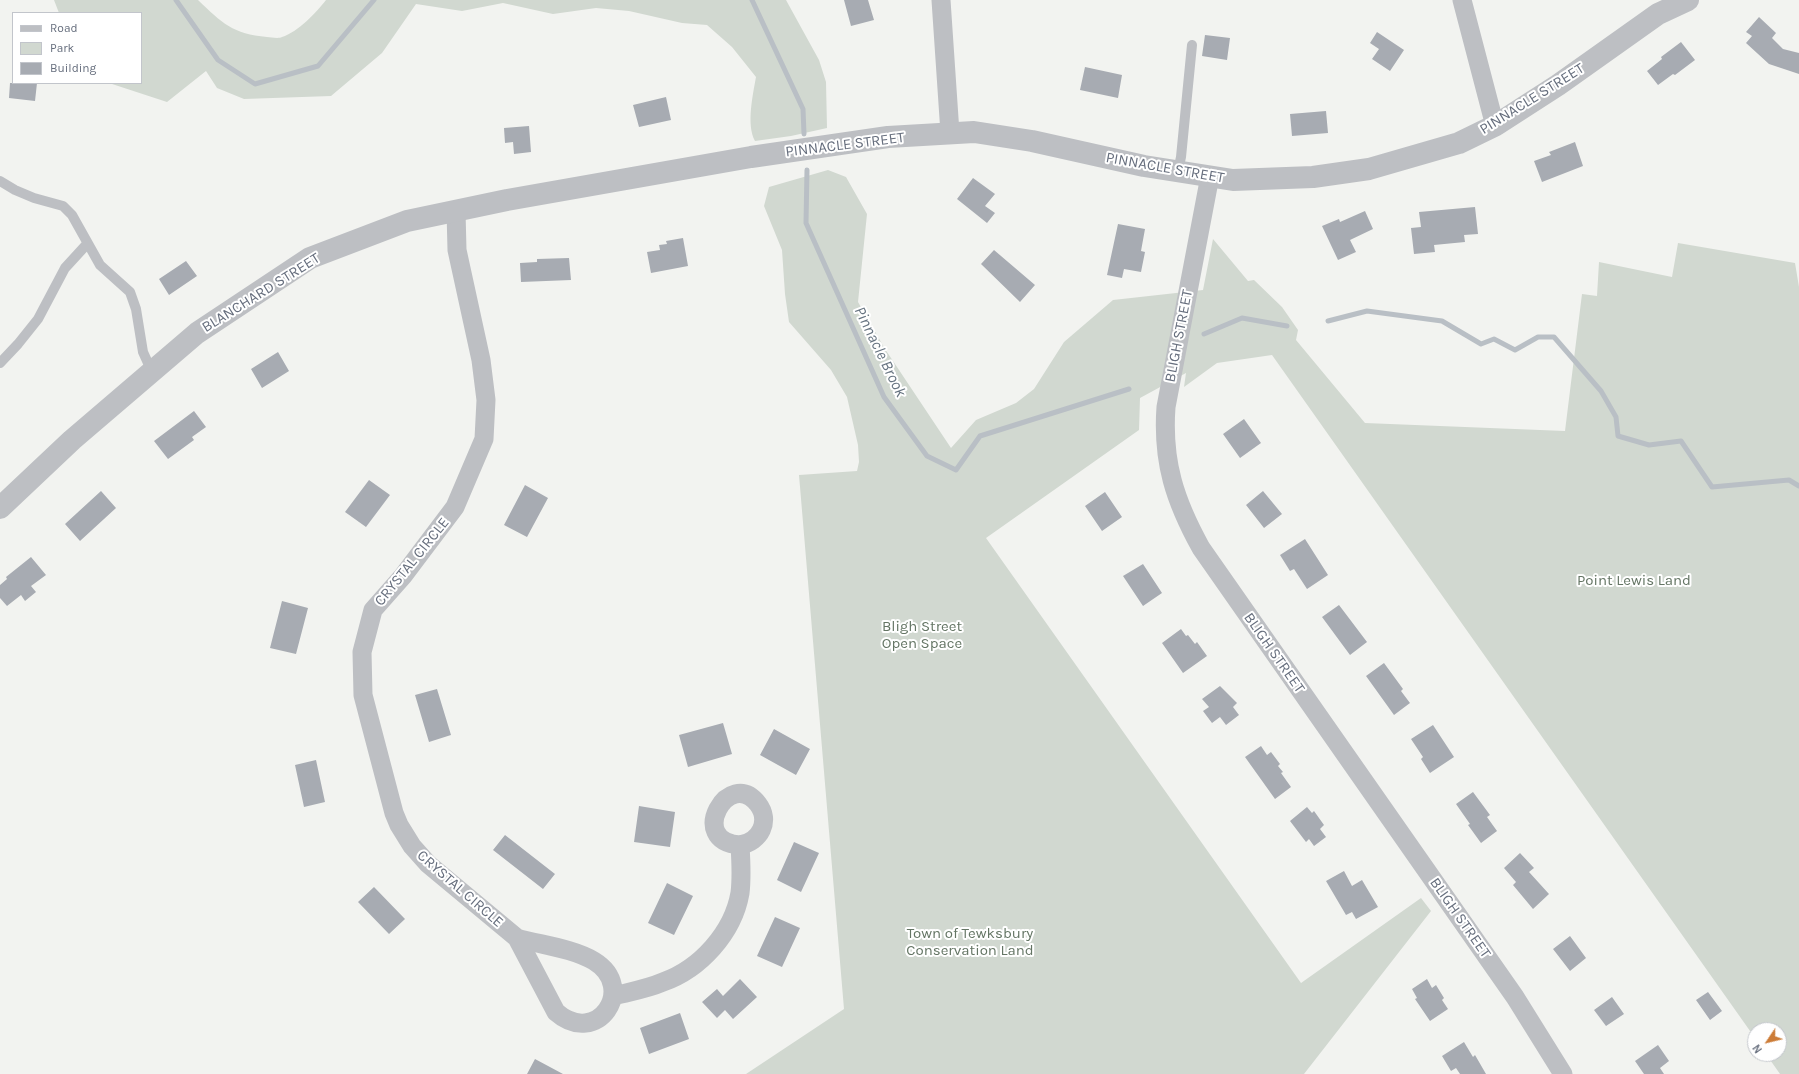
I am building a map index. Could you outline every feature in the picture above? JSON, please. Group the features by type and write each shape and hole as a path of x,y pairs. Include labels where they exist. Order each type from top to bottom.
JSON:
{"street":[{"path":"941,0 950,133"},
{"path":"1462,0 1495,126"},
{"name":"PINNACLE STREET","path":"603,184 751,157 888,137 974,132 1032,141 1144,166 1233,180 1313,177 1370,169 1459,143 1495,126 1658,14 1688,0"},
{"name":"BLIGH STREET","path":"1210,176 1166,407 1164,431 1167,461 1174,492 1186,521 1201,548 1515,997 1564,1074"},
{"name":"BLANCHARD STREET","path":"0,508 72,440 197,333 310,258 407,221 603,184"},
{"name":"CRYSTAL CIRCLE","path":"456,211 457,250 481,360 486,400 484,439 455,507 412,566 373,610 362,652 363,695 394,813 405,836 428,864 517,938 556,1012 564,1019 574,1023 585,1024 604,1014 610,1006 613,996 613,986 603,967 593,961 569,952 517,938"},
{"path":"613,996 662,983 693,967 707,954 727,927 738,903 742,872 740,845"}],"lane":[{"path":"1178,171 1181,157 1192,45"},
{"path":"0,181 15,190 34,198 63,206 72,215 100,265 130,292 136,309 143,352 152,372"},
{"path":"0,363 18,344 38,319 65,268 87,244"}],"green space":[{"path":"54,0 198,0 221,21 237,30 255,35 280,38 288,35 300,27 326,0 786,0 819,60 826,82 827,128 791,136 755,141 752,134 751,118 756,77 732,47 707,25 682,23 629,11 596,8 553,14 503,3 462,11 416,4 382,53 331,96 244,99 217,88 206,71 167,102 112,84 142,84 142,12 59,12"},
{"path":"828,170 846,177 867,214 858,302 885,349 951,448 976,420 1016,403 1034,389 1064,342 1113,300 1203,290 1213,239 1248,281 1254,280 1282,307 1298,330 1296,340 1365,423 1565,431 1582,294 1597,296 1599,262 1672,277 1678,243 1795,263 1799,287 1799,1074 1780,1074 1772,1062 1787,1062 1787,1022 1747,1022 1747,1027 1272,355 1217,363 1184,387 1186,373 1140,398 1139,430 986,538 1301,983 1421,898 1431,911 1304,1074 746,1074 844,1009 799,475 857,471 859,462 858,445 847,397 831,370 789,322 785,294 782,250 764,206 769,187"}],"building":[{"path":"844,0 868,0 874,20 851,26"},
{"path":"1759,17 1776,33 1772,38 1783,49 1799,53 1799,74 1769,64 1746,43 1752,36 1746,32"},
{"path":"1377,32 1404,50 1390,71 1372,59 1379,49 1370,43"},
{"path":"1205,35 1230,38 1227,60 1202,56"},
{"path":"1681,42 1695,60 1675,75 1673,74 1658,85 1647,71 1662,59 1661,57"},
{"path":"1085,67 1122,75 1118,98 1080,90"},
{"path":"10,83 37,84 35,101 9,98"},
{"path":"666,97 671,120 639,127 633,105"},
{"path":"1326,111 1328,133 1292,136 1290,114"},
{"path":"529,126 531,152 514,154 513,142 505,143 504,128"},
{"path":"1575,142 1583,166 1542,182 1534,161 1551,155 1549,152"},
{"path":"973,178 995,194 985,206 995,213 987,223 957,199"},
{"path":"1475,207 1478,234 1464,235 1465,242 1434,245 1435,252 1414,254 1411,228 1421,227 1419,212"},
{"path":"1365,211 1373,229 1350,240 1356,252 1338,260 1322,226 1339,219 1340,222"},
{"path":"1118,224 1145,229 1141,251 1145,252 1141,272 1124,269 1122,278 1107,275"},
{"path":"683,238 688,266 651,273 647,252 660,250 659,245 667,244 666,241"},
{"path":"994,250 1035,285 1020,302 981,264"},
{"path":"569,258 571,280 521,282 520,263 537,262 537,259"},
{"path":"186,261 197,276 169,295 159,279"},
{"path":"278,352 289,371 262,388 251,369"},
{"path":"194,411 206,427 192,437 194,440 168,459 154,441"},
{"path":"1244,419 1261,443 1240,458 1223,434"},
{"path":"369,480 390,495 366,527 345,512"},
{"path":"525,485 548,498 527,537 504,525"},
{"path":"101,491 116,508 80,541 65,524"},
{"path":"1263,491 1282,514 1264,528 1246,505"},
{"path":"1105,492 1122,517 1102,531 1085,506"},
{"path":"1305,539 1328,575 1307,589 1294,569 1290,571 1280,555"},
{"path":"31,557 46,575 31,586 36,592 25,601 21,595 7,606 0,598 0,585 7,579 6,577"},
{"path":"1143,564 1162,593 1143,606 1123,576"},
{"path":"282,601 308,608 296,654 270,648"},
{"path":"1339,605 1367,642 1350,655 1322,617"},
{"path":"1181,629 1195,644 1197,642 1207,656 1183,673 1162,643"},
{"path":"1384,663 1403,689 1401,691 1410,703 1394,715 1366,676"},
{"path":"1220,686 1237,703 1233,707 1239,715 1226,725 1220,717 1212,723 1203,711 1209,707 1202,699"},
{"path":"437,689 451,735 429,742 415,695"},
{"path":"723,723 732,754 688,767 679,735"},
{"path":"1433,725 1454,757 1430,773 1421,759 1423,757 1411,739"},
{"path":"774,729 810,749 796,775 760,755"},
{"path":"1261,746 1267,755 1271,752 1280,764 1278,766 1283,772 1281,773 1291,787 1275,799 1245,757"},
{"path":"316,760 325,802 304,807 295,765"},
{"path":"1473,792 1490,815 1487,817 1497,831 1481,843 1468,825 1470,824 1456,804"},
{"path":"639,806 675,812 670,847 634,842"},
{"path":"1307,807 1312,813 1314,811 1324,825 1320,829 1326,837 1314,846 1309,839 1306,842 1290,821"},
{"path":"505,835 555,874 543,889 493,850"},
{"path":"794,842 819,853 801,892 777,880"},
{"path":"1520,853 1534,868 1529,872 1549,894 1533,909 1513,885 1516,882 1504,868"},
{"path":"1344,871 1352,886 1362,880 1378,907 1356,919 1352,912 1346,915 1326,881"},
{"path":"667,883 693,896 674,935 648,923"},
{"path":"374,887 405,919 389,934 358,902"},
{"path":"775,917 800,928 782,967 757,956"},
{"path":"1570,936 1586,958 1570,971 1553,949"},
{"path":"740,979 757,997 733,1019 725,1010 717,1018 702,1002 717,989 723,996"},
{"path":"1427,979 1432,988 1436,985 1444,998 1442,1000 1448,1009 1430,1021 1415,999 1417,998 1412,989"},
{"path":"1708,992 1722,1011 1710,1020 1696,1000"},
{"path":"1612,997 1624,1014 1606,1026 1594,1010"},
{"path":"680,1013 689,1039 649,1054 640,1028"},
{"path":"1464,1042 1473,1057 1475,1055 1486,1074 1460,1074 1456,1068 1451,1071 1442,1056"},
{"path":"1658,1045 1669,1061 1660,1068 1664,1074 1644,1074 1635,1061"},
{"path":"535,1059 563,1074 527,1074"}],"waterway":[{"name":"Pinnacle Brook","path":"176,0 218,60 255,84 318,66 374,0"},
{"name":"Pinnacle Brook","path":"752,0 803,109 804,134"},
{"name":"Pinnacle Brook","path":"807,170 806,223 884,397 927,456 956,470 980,436 1129,389"},
{"name":"Pinnacle Brook","path":"1328,321 1367,311 1442,321 1481,344 1494,339 1515,350 1538,337 1554,337 1601,391 1616,417 1618,436 1649,445 1681,441 1712,487 1789,480 1799,486"},
{"name":"Pinnacle Brook","path":"1204,334 1242,318 1287,326"}],"park label":[{"name":"Point Lewis Land","path":"1634,581"},
{"name":"Bligh Street Open Space","path":"922,636"},
{"name":"Town of Tewksbury Conservation Land","path":"970,942"}]}
